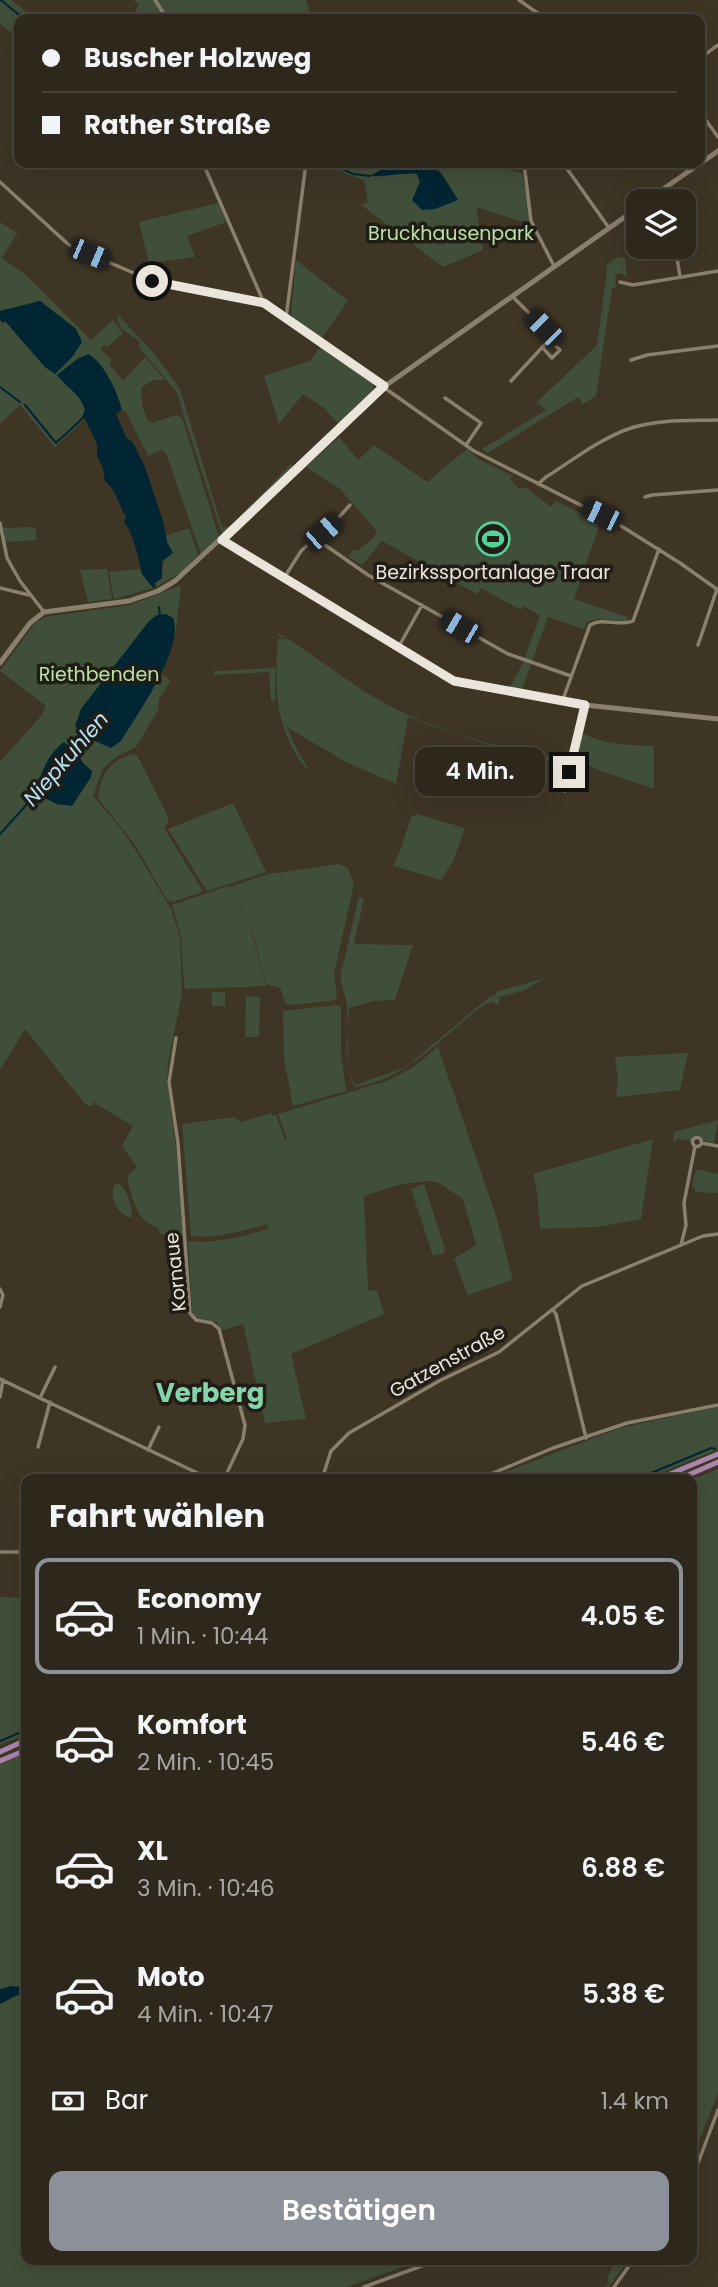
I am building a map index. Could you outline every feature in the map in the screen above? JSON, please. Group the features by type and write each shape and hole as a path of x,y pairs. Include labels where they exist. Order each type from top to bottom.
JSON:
{"main road":[{"path":"665,189 694,168"},
{"path":"0,663 30,623 44,612 123,602 151,593 175,581 384,386 626,216"},
{"path":"222,540 454,681 562,702 718,719"},
{"path":"670,1474 718,1454"},
{"path":"690,1474 718,1462"},
{"path":"0,1752 21,1742"},
{"path":"0,1761 21,1752"}],"street":[{"path":"519,0 539,14"},
{"path":"705,119 718,137"},
{"path":"205,168 264,303"},
{"path":"286,318 305,168"},
{"path":"525,168 531,221 554,267"},
{"path":"567,168 609,228"},
{"path":"0,182 69,245 152,281 264,303 486,458 618,524 659,550 718,590 698,645"},
{"path":"678,259 680,277"},
{"path":"620,282 633,285 718,271"},
{"path":"512,296 544,328 549,340 559,351 552,358 542,347"},
{"path":"511,381 549,340"},
{"path":"631,360 647,355 718,346"},
{"path":"445,398 481,423 466,445"},
{"path":"538,484 606,439 630,429 655,423 718,420"},
{"path":"645,497 718,490"},
{"path":"284,578 299,554 350,505"},
{"path":"0,523 7,558 44,612"},
{"path":"315,538 368,575 508,654 571,676"},
{"path":"562,702 591,623 633,621 659,550"},
{"path":"0,588 31,595"},
{"path":"398,648 422,606"},
{"path":"565,791 585,705"},
{"name":"Kornaue","path":"176,1038 169,1082 178,1143 190,1313 195,1320 212,1323 219,1329 245,1428 243,1439 226,1474"},
{"path":"681,1245 686,1225 684,1203 695,1146 694,1138 700,1138 701,1143"},
{"path":"695,1146 701,1143 718,1146"},
{"name":"Gatzenstraße","path":"323,1474 329,1455 345,1435 439,1381 499,1352 582,1286 703,1236 718,1234"},
{"path":"0,1289 3,1295 0,1307"},
{"path":"553,1310 586,1438"},
{"path":"40,1398 55,1367"},
{"path":"0,1397 2,1380 199,1474"},
{"path":"38,1447 50,1402"},
{"path":"491,1474 553,1448 627,1423 718,1405"},
{"path":"148,1450 159,1427"},
{"path":"0,1552 21,1552"},
{"path":"697,2161 718,2110"},
{"path":"364,2287 424,2265"},
{"path":"614,2287 630,2265"}],"green space":[{"path":"0,0 11,0 29,14 14,14 14,34 0,24"},
{"path":"133,0 306,0 310,14 134,14 139,4"},
{"name":"Bruckhausenpark","path":"334,168 387,168 382,177 402,172 417,174 420,182 416,193 435,209 448,203 442,173 434,168 498,168 522,173 531,221 520,221 476,207 483,250 443,267 361,205 368,202 364,180"},
{"path":"218,203 226,222 187,236 195,257 149,263 139,222"},
{"path":"0,222 17,233 2,258 26,275 91,340 113,320 123,333 107,347 105,345 100,349 111,359 110,365 123,381 145,357 165,380 153,380 141,388 143,409 152,423 176,415 182,418 219,537 201,554 166,453 161,450 148,456 125,410 118,413 122,410 110,383 65,385 82,402 85,410 81,418 85,419 55,447 20,405 0,424 0,320 3,323 5,321 45,367 55,373 76,329 40,301 0,311"},
{"path":"618,257 625,258 627,276 620,273 615,275 616,287 612,288 596,396 583,404 578,397 488,453 482,449 546,410 537,402 597,345 606,265"},
{"path":"296,260 348,301 322,338 291,315"},
{"path":"118,315 152,351 180,389 222,527 233,523 291,464 293,468 222,534 178,394 139,347 140,342 119,325"},
{"path":"321,346 372,381 372,391 338,423 324,408 303,394 279,424 264,376 310,361"},
{"path":"339,437 358,460 374,445 427,482 467,449 480,460 513,476 510,479 519,489 525,487 551,507 556,501 595,521 597,518 601,520 574,599 628,617 627,621 597,619 587,622 584,629 548,617 522,689 510,687 523,663 540,616 524,606 521,610 481,588 477,594 382,541 362,565 349,557 354,549 357,551 373,538 377,531 339,488 306,467"},
{"path":"35,527 37,540 5,542 3,528"},
{"path":"189,528 198,555 181,572 156,587 154,583 162,578 165,536"},
{"path":"107,569 112,599 88,602 80,570"},
{"path":"140,569 153,588 114,599 109,572"},
{"name":"Riethbenden","path":"181,585 176,629 161,674 171,680 159,699 158,710 136,747 116,757 103,769 93,796 136,851 171,909 180,937 182,994 168,1063 167,1082 178,1164 183,1236 180,1237 160,1234 158,1228 150,1225 137,1209 127,1181 130,1173 137,1167 122,1146 133,1126 95,1101 92,1106 86,1105 25,1029 0,1070 0,762 41,716 46,706 0,671 35,623 44,617 130,605"},
{"path":"278,633 377,699 422,721 468,738 442,729 408,716 396,784 344,761 287,727 306,768 288,739 279,707 276,673 278,639 286,639"},
{"path":"275,668 275,701 271,701 269,672 214,675 215,671"},
{"path":"581,732 607,742 654,746 654,789 601,771 575,758"},
{"path":"474,740 571,760 558,761 516,753"},
{"path":"137,755 168,817 164,828 202,890 200,893 172,902 167,900 135,845 98,798 104,775 118,760"},
{"path":"233,803 266,872 207,891 168,829"},
{"path":"417,814 465,828 453,861 441,880 393,866 411,817"},
{"path":"339,864 348,868 353,889 334,973 337,998 332,1001 288,1005 280,988 266,984 254,937 232,886 269,874"},
{"path":"228,886 235,892 253,937 266,986 186,989 181,937 172,905"},
{"path":"359,897 364,899 354,944 413,945 395,1000 374,1001 349,1008 347,1027 347,1005 340,977"},
{"path":"545,978 525,990 499,997 499,1006 493,1002 485,1004 407,1066 496,992"},
{"path":"212,992 225,992 225,1006 212,1006"},
{"path":"246,996 260,997 259,1037 245,1037"},
{"path":"341,1006 341,1053 346,1091 293,1106 284,1059 283,1011"},
{"path":"438,1047 496,1216 513,1280 468,1295 454,1259 476,1245 463,1199 437,1182 402,1184 364,1196 368,1290 377,1291 384,1314 291,1354 306,1419 265,1423 243,1324 220,1331 217,1322 195,1317 192,1310 188,1241 208,1242 238,1237 267,1229 268,1224 221,1235 191,1236 182,1124 235,1117 241,1122 272,1113 272,1116 276,1115 285,1140 287,1139 278,1114 387,1081 412,1068"},
{"path":"688,1053 680,1090 616,1097 618,1079 615,1057"},
{"path":"348,1063 355,1085 405,1067 393,1075 355,1087 351,1081"},
{"path":"718,1120 714,1143 704,1141 697,1135 691,1141 680,1139 673,1142 674,1132"},
{"path":"653,1139 641,1219 598,1227 540,1229 533,1174"},
{"path":"696,1169 718,1174 718,1193 695,1192 692,1188"},
{"path":"118,1183 129,1199 132,1218 122,1213 114,1201 114,1185"},
{"path":"424,1184 445,1249 444,1253 433,1256 411,1189"},
{"path":"718,1407 718,1449 659,1474 500,1474 620,1428"},
{"path":"718,1469 718,2093 697,2147 697,1478"},
{"path":"0,1597 21,1598 21,1736 0,1745"},
{"path":"21,1755 21,1987 0,1989 0,1764"},
{"path":"17,1995 21,1996 21,2265 408,2265 347,2287 0,2287 0,2004"},
{"path":"613,2265 625,2265 609,2287 606,2287 609,2283 607,2278"}],"water":[{"path":"384,168 434,168 458,200 435,209 422,210 412,200 420,182 417,174 370,176"},
{"path":"40,301 76,329 82,342 73,356 55,374 45,367 5,321 3,323 0,320 0,311"},
{"path":"88,354 105,371 117,395 122,410 116,414 126,437 133,443 145,467 167,542 173,553 162,561 162,578 153,588 142,574 130,531 124,522 126,517 115,493 105,481 97,455 97,444 85,419 81,419 85,410 83,404 57,375"},
{"path":"166,614 173,618 175,631 166,663 121,741 111,748 88,738 77,753 92,771 91,777 72,806 57,804 36,794 42,773 53,752 64,742 73,750 83,734 75,726 81,709 149,621 157,615"},
{"path":"21,1987 21,1996 17,1995 0,2004 0,1989"}],"waterway":[{"path":"1,0 18,14"},
{"path":"340,168 353,174 370,176"},
{"path":"0,387 20,402"},
{"path":"25,405 56,443 82,419"},
{"name":"Niepkuhlen","path":"159,607 160,616"},
{"name":"Niepkuhlen","path":"0,834 37,793"},
{"path":"649,1474 711,1448 715,1449"},
{"path":"0,1741 21,1732"}],"place":[{"name":"Bezirkssportanlage Traar","path":"493,539"}],"district":[{"name":"Verberg","path":"210,1393"}],"route":[{"path":"152,281 264,303 384,386 222,540 454,681 585,705 569,772"}]}
